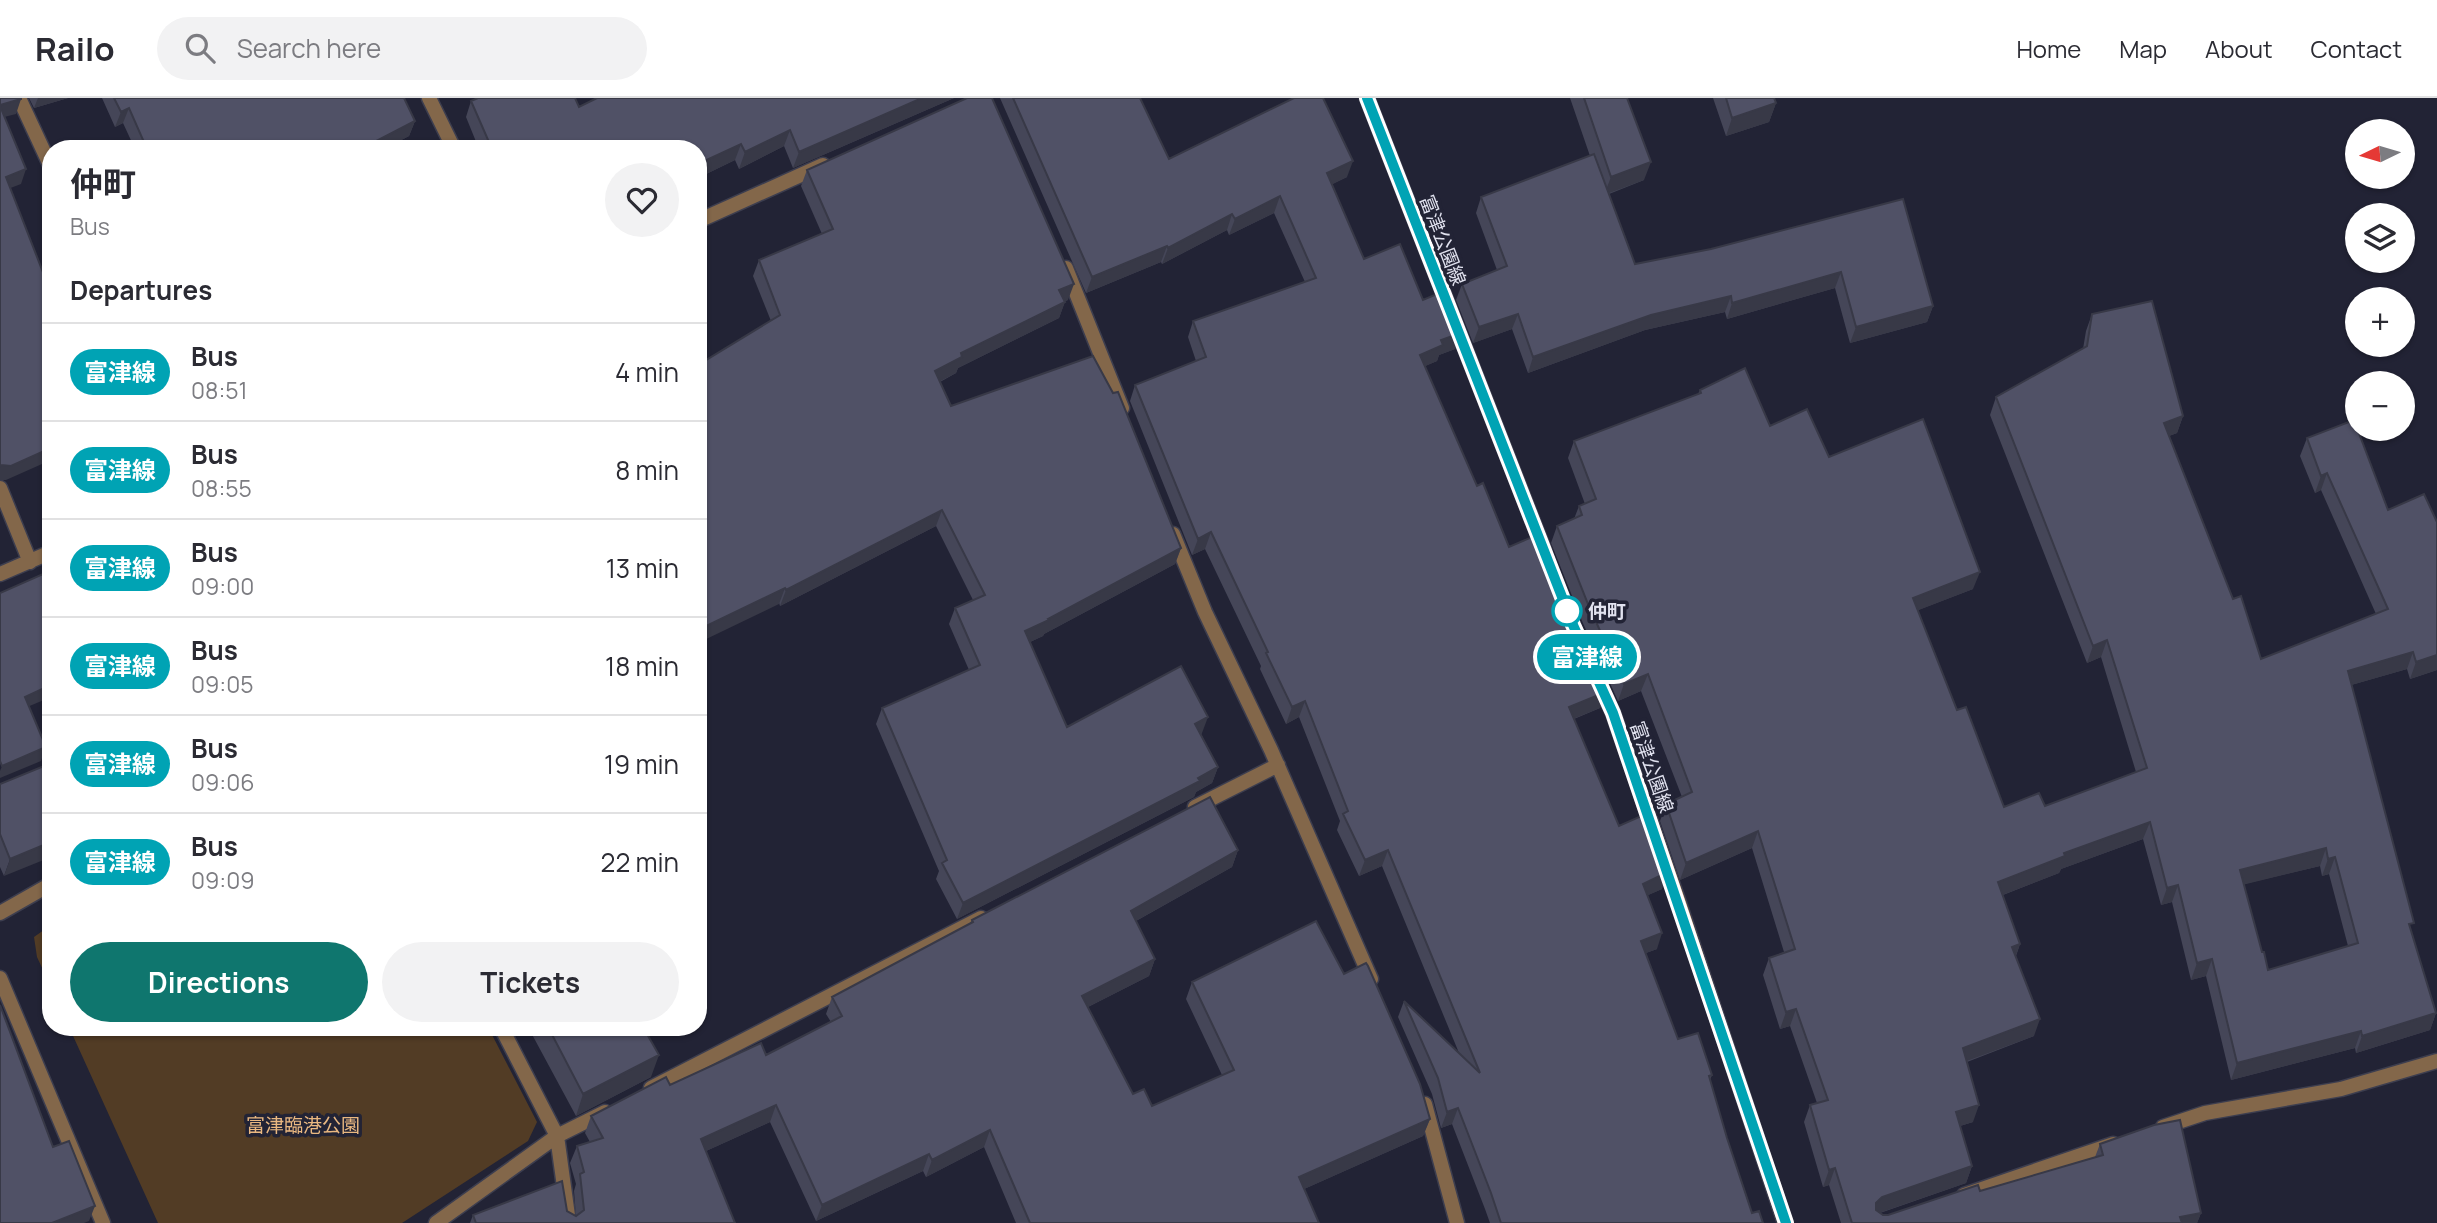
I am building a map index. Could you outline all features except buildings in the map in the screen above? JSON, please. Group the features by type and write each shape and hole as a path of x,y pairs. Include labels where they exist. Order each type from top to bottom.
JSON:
{"main road":[{"name":"富津公園線","path":"1367,98 1548,561"},
{"name":"富津公園線","path":"1590,663 1613,713 1786,1223"}],"street":[{"path":"19,98 42,148"},
{"path":"429,98 450,140"},
{"path":"707,217 841,156"},
{"path":"1058,250 1127,420"},
{"path":"0,488 30,562"},
{"path":"1168,523 1205,612 1278,765 1375,987"},
{"path":"0,574 42,556"},
{"path":"1179,816 1278,765"},
{"path":"0,914 42,889"},
{"path":"436,1223 557,1136 992,912"},
{"path":"0,978 103,1223"},
{"path":"507,1036 557,1136 569,1223"},
{"path":"2153,1130 2205,1113 2341,1089 2437,1061"},
{"path":"1418,1085 1457,1223"},
{"path":"1945,1201 2127,1139"}],"green space":[{"path":"42,931 42,968 37,957 34,937"},
{"name":"富津臨港公園","path":"73,1036 493,1036 537,1122 528,1141 402,1223 158,1223"}],"bus line":[{"name":"富津線","path":"1367,98 1573,625 1613,713 1786,1223"}],"place":[{"name":"仲町","path":"1567,611"}]}
